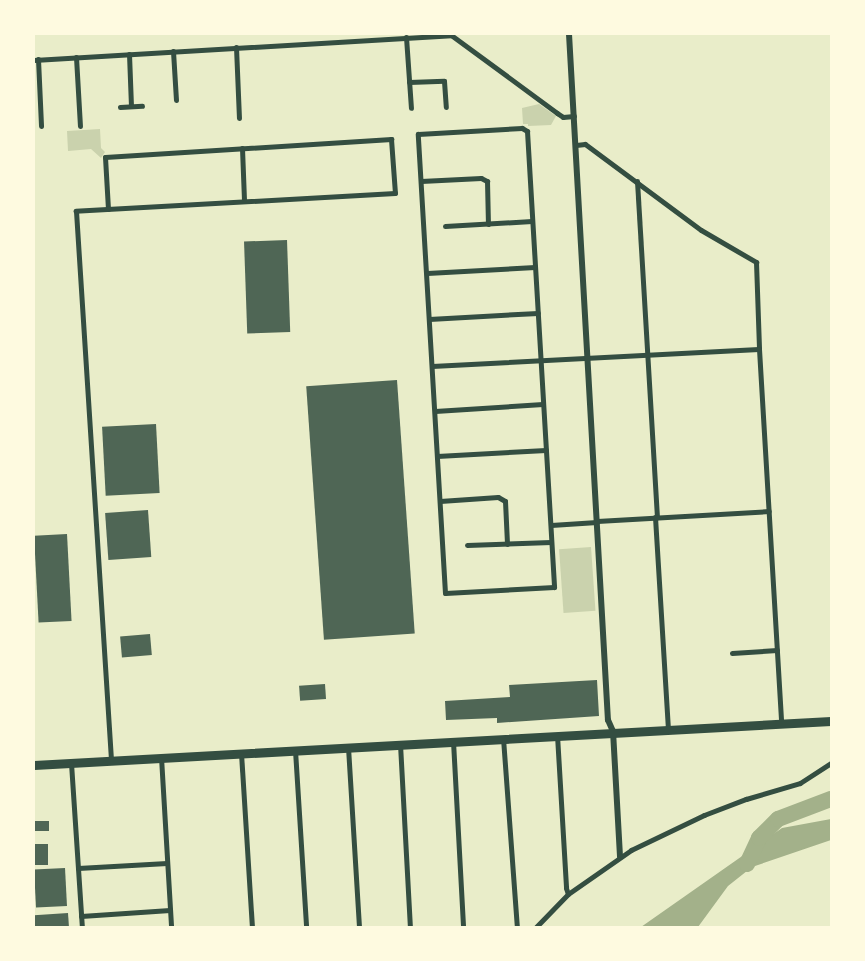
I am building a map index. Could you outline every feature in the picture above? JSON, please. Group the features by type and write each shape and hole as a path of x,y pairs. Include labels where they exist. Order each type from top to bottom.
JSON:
{"main road":[{"path":"34,765 613,731 831,721"}],"street":[{"path":"569,34 608,720 613,731 620,857"},
{"path":"41,126 36,59 451,35 557,114 574,116"},
{"path":"406,37 410,108"},
{"path":"236,47 239,118"},
{"path":"173,51 176,100"},
{"path":"129,54 131,106"},
{"path":"76,57 80,126"},
{"path":"409,82 444,80 446,107"},
{"path":"120,107 142,106"},
{"path":"522,128 527,131 554,587 445,593 421,181 418,134 522,128"},
{"path":"108,209 106,156 391,139 395,193 76,211 111,760"},
{"path":"576,144 585,144 701,230 756,262 781,723"},
{"path":"242,148 244,201"},
{"path":"421,181 481,178 487,182 488,224"},
{"path":"637,181 668,728"},
{"path":"446,226 532,221"},
{"path":"427,273 535,267"},
{"path":"429,319 538,313"},
{"path":"432,366 760,349"},
{"path":"434,411 543,404"},
{"path":"437,456 546,450"},
{"path":"440,501 498,497 505,502 507,544"},
{"path":"551,525 769,511"},
{"path":"467,545 551,542"},
{"path":"732,653 777,650"},
{"path":"556,735 566,888 568,894"},
{"path":"503,738 517,927"},
{"path":"453,740 463,927"},
{"path":"400,744 410,927"},
{"path":"348,747 359,927"},
{"path":"295,750 306,927"},
{"path":"241,753 252,927"},
{"path":"161,757 171,927"},
{"path":"71,762 82,927"},
{"path":"536,927 568,894 620,857 704,815 746,799 800,783 831,763"},
{"path":"78,868 167,863"},
{"path":"81,916 170,910"}],"shaded area":[{"path":"539,104 556,116 551,125 528,126 528,124 523,124 522,108"},
{"path":"100,129 101,148 105,152 101,158 91,149 68,151 67,131"},
{"path":"591,547 595,611 564,613 559,549"},
{"path":"831,819 831,840 752,867 728,886 698,927 641,927 782,828"}],"building":[{"path":"287,240 290,332 247,333 244,242"},
{"path":"397,380 415,633 324,640 306,386"},
{"path":"156,424 160,493 106,496 102,427"},
{"path":"148,510 151,557 108,560 105,513"},
{"path":"67,534 72,621 39,623 34,536"},
{"path":"150,634 152,655 122,658 120,637"},
{"path":"597,680 599,716 497,723 497,718 446,720 445,701 510,697 509,685"},
{"path":"325,684 326,699 300,701 299,686"},
{"path":"34,821 49,821 49,831 34,831"},
{"path":"34,844 48,844 48,865 34,865"},
{"path":"65,868 67,906 36,908 34,870"},
{"path":"68,913 69,927 35,927 34,915"}],"waterway":[{"path":"747,864 759,838 778,819 831,799"}]}
